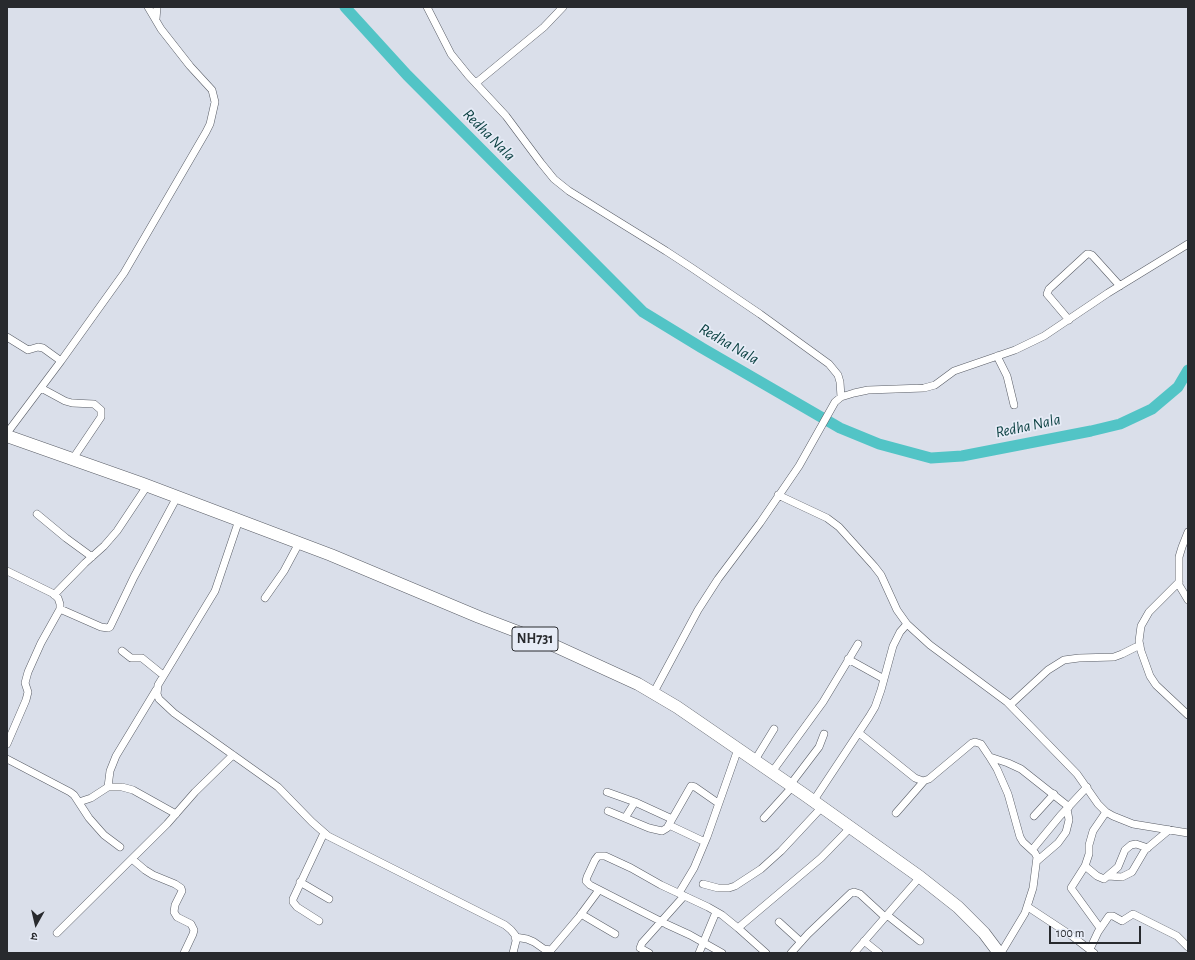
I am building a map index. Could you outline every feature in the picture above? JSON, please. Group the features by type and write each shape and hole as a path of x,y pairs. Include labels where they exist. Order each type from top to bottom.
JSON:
{"highway":[{"name":"NH731","path":"7,436 147,486 299,543 555,646 654,692 792,785 920,877 958,907 984,933 1000,953"}],"street":[{"path":"7,436 124,273 206,132 213,113 215,102 212,90 190,66 161,29 148,7"},
{"path":"156,19 157,7"},
{"path":"427,7 451,54 506,116 554,179 575,195 686,264 830,364 838,376 841,397"},
{"path":"476,83 539,30 563,7"},
{"path":"654,692 698,610 718,579 799,466 835,402 841,397 854,392 931,387 954,371 1034,341 1188,244"},
{"path":"1069,320 1047,294 1050,289 1087,254 1092,255 1120,286"},
{"path":"7,337 28,350 38,347 43,348 61,361"},
{"path":"997,356 1007,376 1014,405"},
{"path":"41,388 65,401 72,403 94,404 101,410 101,417 72,460"},
{"path":"54,595 69,578 104,546 117,531 147,486"},
{"path":"778,495 821,515 839,527 881,575 897,610 907,624 930,644 1010,705 1071,766 1098,804 1106,812 1133,824 1188,833"},
{"path":"60,610 101,627 110,627 134,577 177,497"},
{"path":"37,514 66,538 92,556"},
{"path":"108,787 110,771 116,756 156,690 163,674 215,591 239,520"},
{"path":"1188,532 1179,557 1179,582 1181,590 1188,600"},
{"path":"265,598 284,571 299,543"},
{"path":"7,571 54,595 60,601 60,610 41,643 28,672 25,683 28,692 26,700 7,744"},
{"path":"1179,582 1149,612 1141,626 1140,645 1145,666 1156,685 1188,715"},
{"path":"703,884 718,888 730,888 735,886 761,869 789,842 818,804 875,707 896,639 907,624"},
{"path":"772,772 823,702 858,644"},
{"path":"1010,705 1048,670 1064,660 1114,657 1140,645"},
{"path":"122,651 131,658 142,658 163,674"},
{"path":"848,659 884,679"},
{"path":"156,690 159,699 174,713 278,787 324,833 348,847 505,925 512,930 516,941 513,953"},
{"path":"755,760 774,729"},
{"path":"859,733 919,781 924,781"},
{"path":"764,818 792,785 819,747 824,734"},
{"path":"896,813 924,781 929,779 972,743 978,742 981,744 997,769 1008,794 1020,837 1023,842 1035,853 1037,861 1033,888 1028,907 1017,929 1000,953"},
{"path":"649,953 640,948 641,945 661,922 681,895 705,842 738,749"},
{"path":"57,933 132,859 176,814 195,792 233,755"},
{"path":"990,757 1021,769 1054,794 1068,808 1069,820 1066,832 1058,843 1037,861"},
{"path":"7,759 70,792 79,802 89,818 104,835 120,847"},
{"path":"608,810 657,831 665,830 691,786 718,803"},
{"path":"79,802 91,798 108,787 122,787 133,790 176,814"},
{"path":"1032,850 1087,787"},
{"path":"607,792 635,802 705,842"},
{"path":"1034,816 1054,794"},
{"path":"625,818 635,802"},
{"path":"1100,928 1071,888 1085,866 1089,854 1090,837 1106,812"},
{"path":"738,928 821,858 851,827"},
{"path":"1108,876 1122,878 1132,872 1142,854 1169,830"},
{"path":"319,921 297,907 293,902 300,882 324,833"},
{"path":"1085,866 1104,879 1118,867 1125,850 1131,845 1136,844 1148,848"},
{"path":"722,953 704,942 661,922 590,885 586,881 595,860 601,856 631,868 716,912 738,928 761,951"},
{"path":"132,859 153,875 181,888 182,891 175,905 174,912 177,917 191,924 194,930 184,953"},
{"path":"854,953 920,877"},
{"path":"300,882 329,899"},
{"path":"515,937 527,939 544,949 551,950 599,890"},
{"path":"791,953 851,893 854,892 860,894 886,916 920,941"},
{"path":"1028,907 1092,951 1100,928 1109,916 1113,916 1122,921 1131,914 1136,914 1177,936 1188,947"},
{"path":"699,953 716,912"},
{"path":"581,914 615,934"},
{"path":"779,922 801,942"},
{"path":"864,941 879,953"}],"waterway":[{"name":"Redha Nala","path":"345,7 407,75 643,312 840,428 879,444 931,458 962,456 1120,424 1152,409 1178,387 1188,370"}]}
